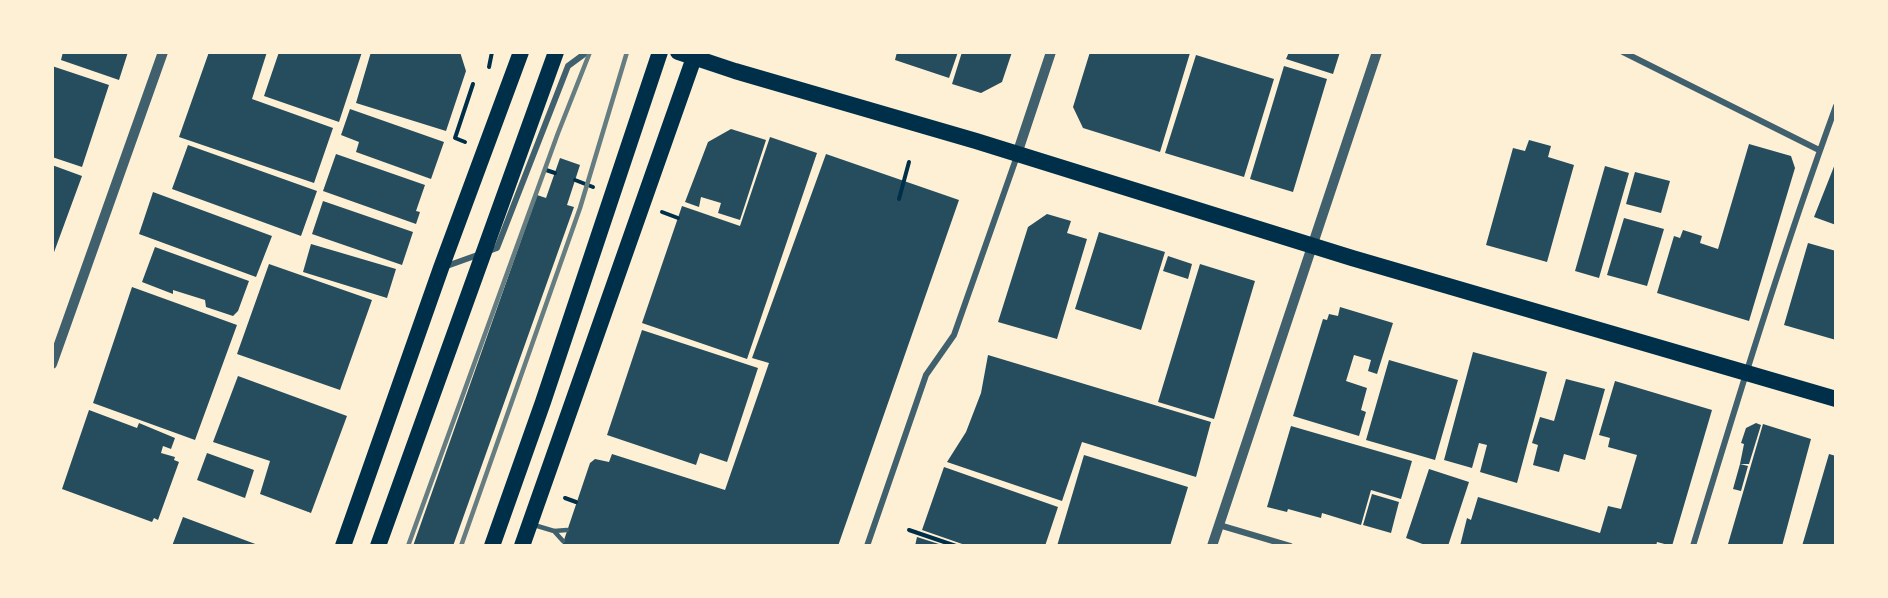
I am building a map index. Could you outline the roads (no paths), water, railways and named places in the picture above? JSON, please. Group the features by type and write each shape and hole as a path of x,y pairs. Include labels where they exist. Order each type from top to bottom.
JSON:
{"highway":[{"path":"343,546 441,268 521,52"},
{"path":"378,546 556,52"},
{"path":"492,546 660,52"},
{"path":"522,546 689,54 1312,246 1836,399"}],"street":[{"path":"52,364 163,52"},
{"path":"441,268 497,248 568,66 587,52"},
{"path":"867,546 926,375 954,335 1002,203 1051,52"},
{"path":"1212,546 1377,52"},
{"path":"1623,52 1819,150"},
{"path":"1693,546 1746,373 1819,150 1833,123 1836,106"},
{"path":"1219,525 1290,546"}],"lane":[{"path":"530,524 554,531 567,530"},
{"path":"554,531 563,541"}],"railway":[{"path":"408,546 558,133 590,52"},
{"path":"461,546 580,208 627,52"}]}
